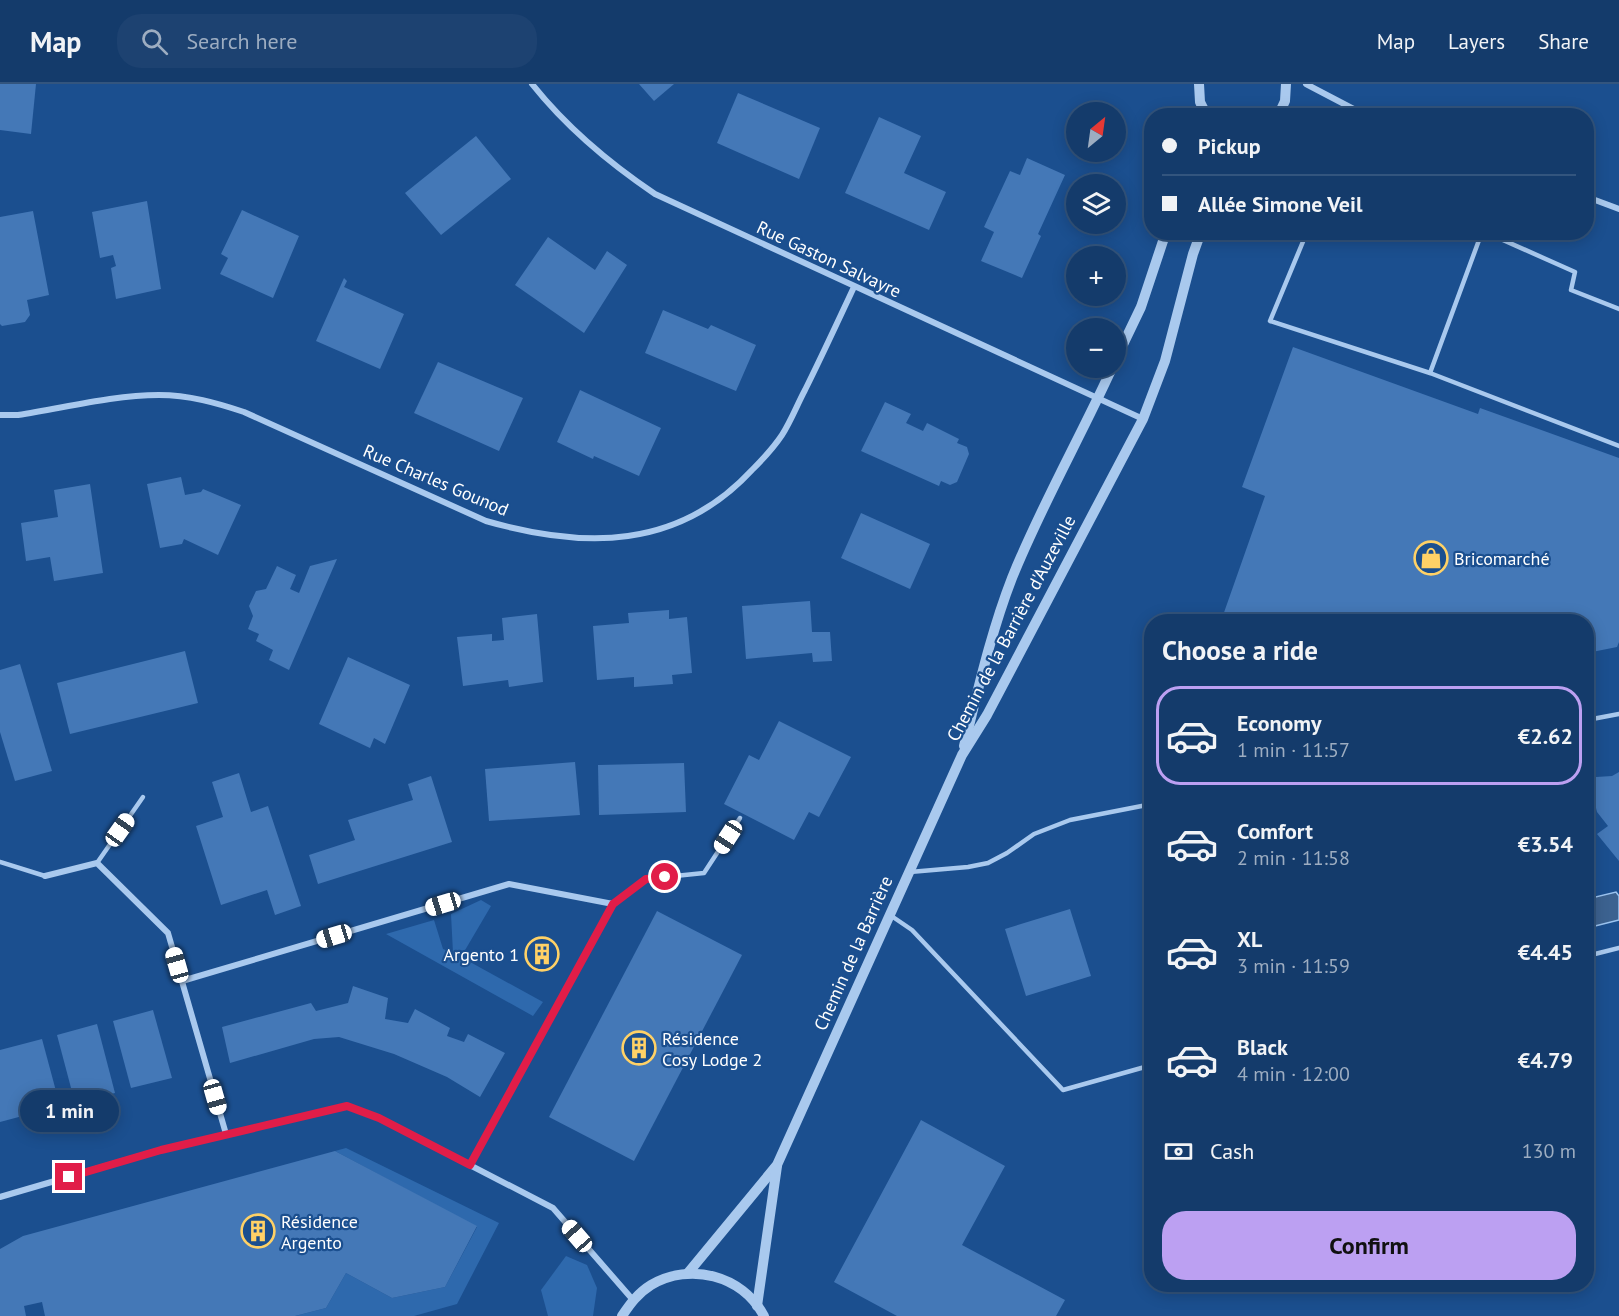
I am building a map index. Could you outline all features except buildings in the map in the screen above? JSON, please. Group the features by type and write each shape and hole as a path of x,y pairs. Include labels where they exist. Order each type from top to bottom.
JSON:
{"street":[{"name":"Rue Gaston Salvayre","path":"532,84 549,106 586,142 619,170 655,194 1143,419"},
{"path":"1199,84 1202,108"},
{"path":"1282,108 1285,101 1286,84"},
{"path":"1306,84 1352,108"},
{"path":"1594,200 1619,209"},
{"path":"1126,338 1141,307 1163,240"},
{"name":"Chemin de la Barrière d'Auzeville","path":"962,755 987,715 1143,419 1165,362 1198,240"},
{"name":"Rue Charles Gounod","path":"0,415 18,415 130,396 160,395 216,402 244,412 486,521 556,537 604,539 631,535 651,531 702,510 741,481 765,457 786,428 854,287"},
{"name":"Chemin de la Barrière d'Auzeville","path":"962,755 980,681 1011,580 1072,447 1107,378"},
{"name":"Chemin de la Barrière","path":"688,1273 777,1166 962,755"},
{"path":"45,876 97,863 168,933 225,1134"},
{"path":"182,981 509,884 613,904 470,1165"},
{"path":"0,1197 161,1150 347,1106 379,1118 553,1208 633,1300"},
{"name":"Chemin de la Barrière","path":"757,1306 777,1166"},
{"path":"622,1316 633,1300 649,1286 667,1277 688,1273 709,1274 729,1281 746,1293 764,1316"}],"lane":[{"path":"1304,240 1270,321 1430,373 1619,446"},
{"path":"1430,373 1481,240"},
{"path":"1502,240 1575,272 1571,290 1619,309"},
{"path":"1594,719 1619,714"},
{"path":"97,863 143,797"},
{"path":"908,872 988,863 1034,834 1070,820 1144,806"},
{"path":"613,904 646,879 704,873 740,818"},
{"path":"0,862 45,876"},
{"path":"889,914 912,930 1063,1090 1144,1067"},
{"path":"1594,954 1619,948"}],"shaded area":[{"path":"1616,892 1619,896 1619,920 1594,926 1594,897"},
{"path":"481,900 491,906 461,957 543,1002 533,1016 386,934 434,920 443,949 453,953 451,914"},
{"path":"346,1148 499,1223 457,1304 414,1316 295,1316 326,1308 346,1273 392,1298 445,1287 477,1227 335,1151"},
{"path":"566,1256 587,1265 597,1288 593,1316 548,1316 541,1290"}],"place":[{"name":"Bricomarché","path":"1431,558"},
{"name":"Argento 1","path":"542,954"},
{"name":"Résidence Cosy Lodge 2","path":"639,1048"},
{"name":"Résidence Argento","path":"258,1231"}],"route":[{"path":"69,1177 161,1150 347,1106 379,1118 470,1165 613,904 646,879 665,877"}]}
